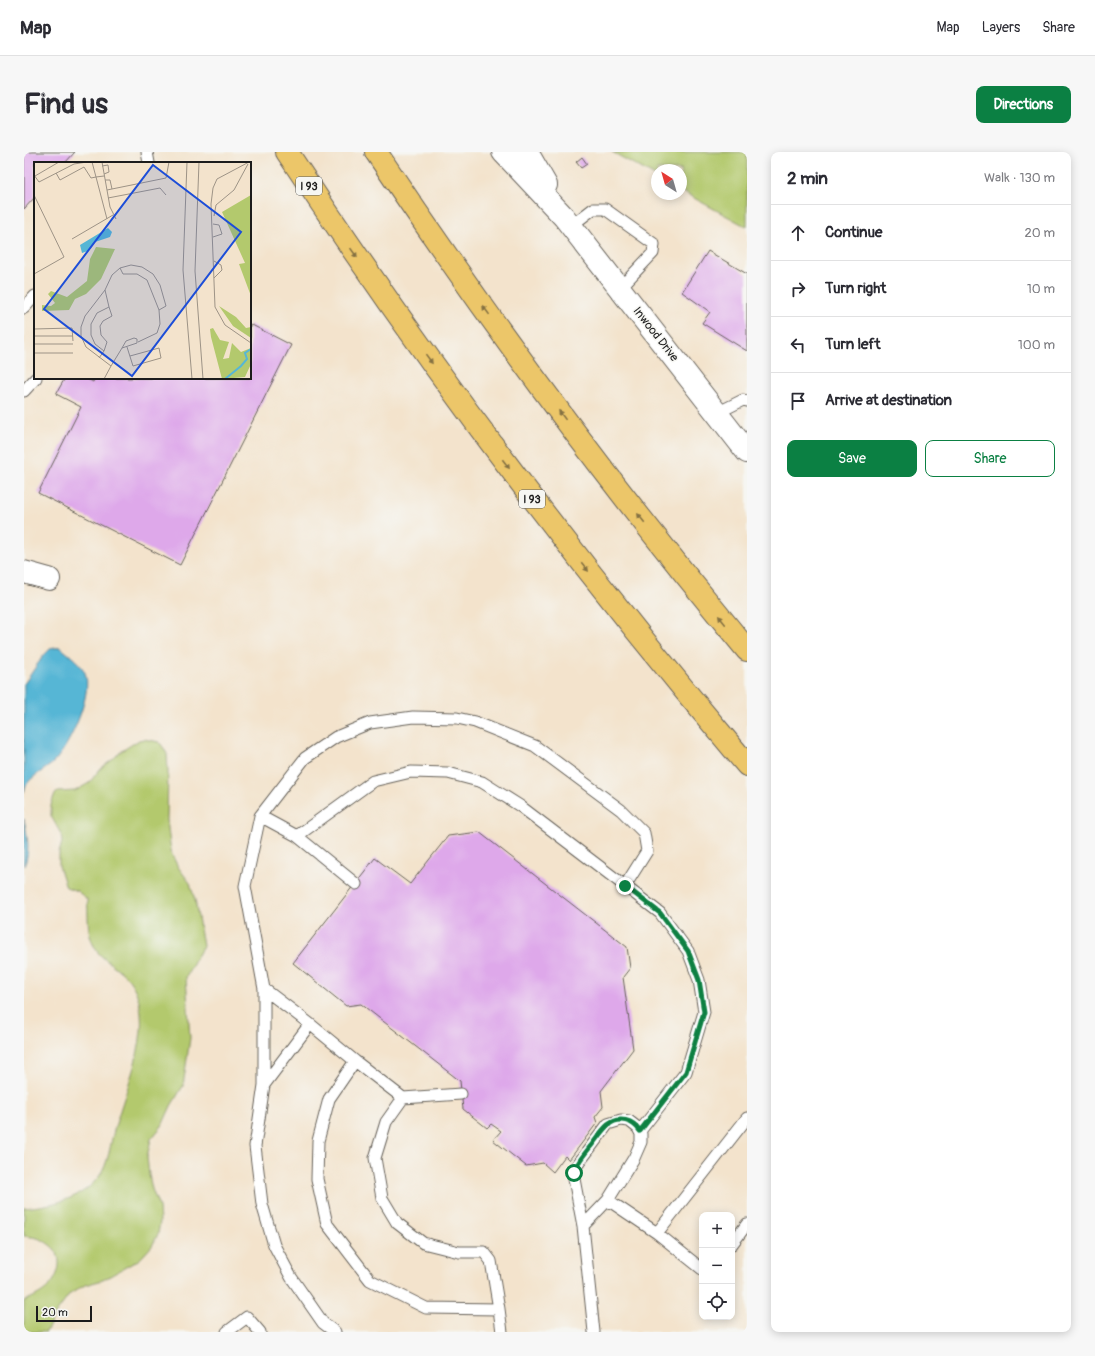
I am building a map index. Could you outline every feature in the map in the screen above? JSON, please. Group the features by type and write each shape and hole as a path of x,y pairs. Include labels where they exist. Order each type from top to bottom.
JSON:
{"highway":[{"name":"I 93","path":"287,152 391,306 516,478 638,635 747,765"},
{"path":"376,152 455,267 570,426 652,533 747,650"}],"street":[{"name":"Inwood Drive","path":"503,152 568,221 747,452"},
{"name":"Inwood Drive","path":"527,152 568,221"},
{"path":"24,572 49,579"}],"lane":[{"path":"147,152 150,162"},
{"path":"568,221 593,209 605,209 654,244 652,253 620,288"},
{"path":"24,308 34,297"},
{"path":"24,391 35,379"},
{"path":"717,413 743,400 747,401"},
{"path":"335,1332 324,1323 291,1277 274,1244 262,1204 256,1146 264,1085 264,989 245,886 260,816 305,758 336,737 370,724 413,717 457,718 475,722 535,746 621,810 644,833 647,851 625,886"},
{"path":"297,836 373,781 411,772 448,773 482,782 520,806 660,913 688,951 699,980 704,1012 686,1072 640,1131"},
{"path":"260,816 297,836 356,884"},
{"path":"264,989 403,1098 461,1094"},
{"path":"264,1085 310,1024"},
{"path":"356,1061 329,1099 318,1141 317,1179 327,1224 370,1280 426,1308 499,1309"},
{"path":"403,1098 386,1122 375,1158 382,1198 397,1223 423,1243 459,1252 484,1252 491,1261 502,1332"},
{"path":"657,1233 747,1118"},
{"path":"583,1226 608,1200 634,1158 641,1142 640,1131 629,1121 616,1121 608,1124 574,1170 574,1179 583,1226 594,1332"},
{"path":"608,1200 657,1233 699,1267"},
{"path":"735,1240 747,1224"},
{"path":"227,1332 247,1317 260,1332"}],"green space":[{"path":"612,152 747,152 747,227 687,194 687,164 651,164 651,174"},
{"path":"144,739 159,742 167,754 167,820 172,855 178,867 190,883 195,900 203,946 186,977 190,1038 183,1086 171,1106 162,1126 151,1139 147,1157 152,1189 159,1207 160,1222 158,1234 152,1246 140,1259 103,1280 85,1285 70,1294 56,1313 46,1332 24,1332 24,1301 37,1295 52,1283 57,1274 59,1259 55,1250 45,1242 40,1239 24,1236 24,1208 55,1203 83,1192 102,1173 134,1067 141,1027 140,1006 133,986 123,974 96,950 91,941 87,899 77,891 66,887 59,866 59,853 62,842 61,834 51,816 51,805 57,792 75,791 89,783 100,769 120,752 139,740"}],"water":[{"path":"60,647 75,660 85,672 87,686 85,697 72,735 66,746 53,763 29,781 24,793 24,684 43,656 50,649"},
{"path":"24,819 28,848 24,866"}],"building":[{"path":"24,152 75,152 66,162 34,162 34,198 24,209"},
{"path":"582,157 587,164 581,168 576,162"},
{"path":"708,251 747,274 747,351 702,323 710,312 682,292"},
{"path":"251,325 291,345 180,565 38,493 81,407 56,394 64,379 87,379 93,382 94,379 251,379"},
{"path":"479,832 627,947 630,968 623,977 633,1049 601,1091 603,1107 595,1117 597,1123 569,1160 565,1156 553,1172 543,1163 526,1166 493,1140 501,1131 491,1124 487,1128 463,1109 460,1081 361,1004 346,1006 293,963 375,858 410,884 448,836"}],"route":[{"path":"574,1173 575,1168 608,1124 616,1121 629,1121 640,1131 686,1072 704,1012 699,980 688,951 660,913 625,886"}]}
